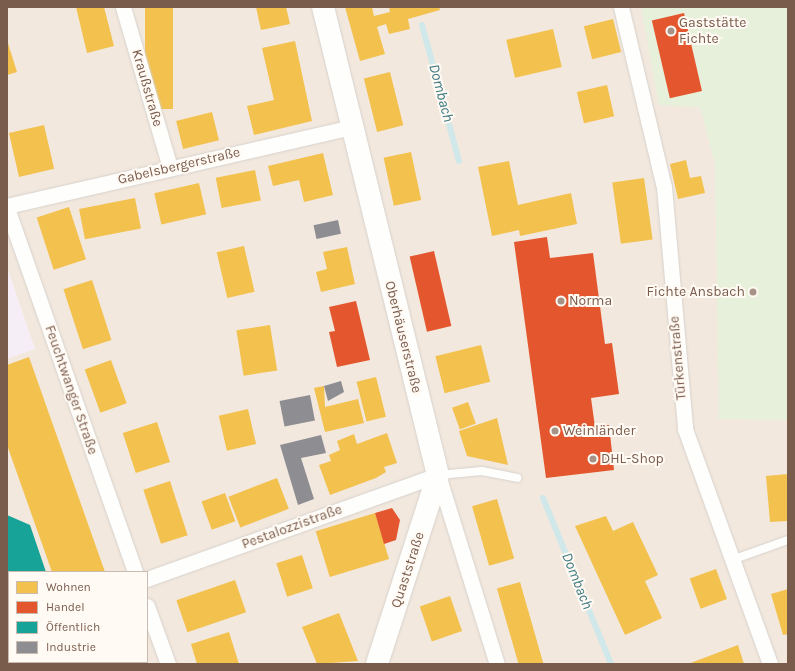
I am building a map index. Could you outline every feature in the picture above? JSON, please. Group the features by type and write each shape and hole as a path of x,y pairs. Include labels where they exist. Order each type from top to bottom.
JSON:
{"street":[{"name":"Kraußstraße","path":"123,7 170,168"},
{"name":"Oberhäuserstraße","path":"323,7 351,127 438,475 497,664"},
{"name":"Türkenstraße","path":"621,7 664,186 685,429 767,658"},
{"name":"Gabelsbergerstraße","path":"7,207 351,127"},
{"name":"Feuchtwanger Straße","path":"7,207 135,571"},
{"name":"Pestalozzistraße","path":"148,579 438,475"},
{"name":"Quaststraße","path":"376,664 438,475"},
{"path":"148,609 168,664"}],"lane":[{"path":"438,475 482,471 517,478"},
{"path":"732,560 788,540"}],"shaded area":[{"path":"7,7 788,7 788,664 7,664"},
{"path":"7,267 35,349 7,359"}],"green space":[{"name":"Fichte Ansbach","path":"641,7 788,7 788,420 719,419 715,164 700,107 659,105"}],"building: Wohnen":[{"path":"76,7 104,7 114,46 87,53"},
{"path":"145,7 173,7 173,109 145,109"},
{"path":"256,7 286,7 290,24 261,30"},
{"path":"345,7 372,7 374,16 390,12 389,7 439,7 440,10 408,19 410,29 389,34 386,24 377,27 385,54 360,61"},
{"path":"613,19 621,52 592,59 584,26"},
{"path":"553,29 562,67 515,78 506,40"},
{"path":"7,40 17,72 7,75"},
{"path":"295,41 312,121 254,135 247,106 274,100 262,48"},
{"path":"390,72 403,125 377,132 364,79"},
{"path":"607,85 614,116 584,123 577,92"},
{"path":"212,112 219,140 183,149 176,121"},
{"path":"44,125 54,169 19,177 9,133"},
{"path":"411,152 421,200 394,206 384,158"},
{"path":"323,153 333,195 304,202 299,180 273,186 268,166"},
{"path":"686,160 690,178 701,176 705,193 678,199 670,164"},
{"path":"509,161 518,205 571,193 577,224 520,236 519,230 492,236 478,167"},
{"path":"255,170 261,200 222,208 216,178"},
{"path":"644,178 653,239 621,244 612,182"},
{"path":"199,183 206,214 161,225 154,193"},
{"path":"135,198 141,228 85,239 79,209"},
{"path":"69,207 86,259 54,270 37,218"},
{"path":"244,246 255,292 227,298 217,252"},
{"path":"347,247 355,284 321,292 316,272 327,269 323,252"},
{"path":"92,280 111,340 83,349 63,289"},
{"path":"270,325 277,370 244,376 236,330"},
{"path":"481,345 490,382 445,393 435,356"},
{"path":"29,357 105,571 52,571 7,445 7,365"},
{"path":"111,360 127,403 100,413 85,370"},
{"path":"376,377 386,417 367,422 357,382"},
{"path":"324,386 325,407 358,399 364,423 325,432 314,388"},
{"path":"468,402 476,424 460,429 452,408"},
{"path":"248,409 256,444 227,451 219,416"},
{"path":"497,418 508,465 467,456 459,431"},
{"path":"157,422 170,462 136,473 123,433"},
{"path":"387,433 397,463 384,467 386,472 376,478 330,495 319,465 331,461 329,455 340,450 337,441 354,434 357,444"},
{"path":"788,474 788,521 770,522 766,476"},
{"path":"277,478 289,509 240,527 228,497"},
{"path":"170,481 188,535 161,544 143,490"},
{"path":"225,493 235,521 212,530 202,502"},
{"path":"497,499 514,559 489,566 472,506"},
{"path":"375,513 389,559 330,577 316,531"},
{"path":"606,516 613,531 633,522 658,575 645,581 662,618 625,635 575,526"},
{"path":"302,555 313,588 287,597 276,563"},
{"path":"716,569 727,599 701,609 690,579"},
{"path":"235,580 246,612 187,632 176,600"},
{"path":"520,582 543,664 519,664 497,589"},
{"path":"788,589 788,634 783,635 771,594"},
{"path":"450,596 462,631 432,641 420,606"},
{"path":"339,613 358,661 317,664 302,627"},
{"path":"229,632 239,664 197,664 191,644"},
{"path":"738,645 744,664 688,664"}],"building: Handel":[{"path":"684,13 702,91 670,98 652,20"},
{"name":"Norma","path":"547,237 550,258 593,253 605,344 612,343 619,394 591,398 595,427 609,425 614,470 546,478 514,242"},
{"path":"434,251 451,326 427,332 410,257"},
{"path":"356,301 370,360 337,367 329,332 335,331 329,307"},
{"path":"392,508 400,520 396,540 384,544 375,513"}],"building: Öffentlich":[{"path":"7,515 30,525 46,571 8,571 8,663 61,664 7,664"}],"building: Industrie":[{"path":"338,220 341,234 316,239 314,225"},
{"path":"341,381 344,392 328,401 324,386"},
{"path":"310,395 315,421 285,426 280,401"},
{"path":"321,435 326,453 301,458 314,499 298,505 280,445"}],"waterway":[{"name":"Dombach","path":"422,25 459,161"},
{"name":"Dombach","path":"543,498 611,664"}],"place":[{"name":"Gaststätte Fichte","path":"671,31"},
{"name":"Fichte Ansbach","path":"753,292"},
{"name":"Norma","path":"561,301"},
{"name":"Weinländer","path":"555,431"},
{"name":"DHL-Shop","path":"593,459"}]}
